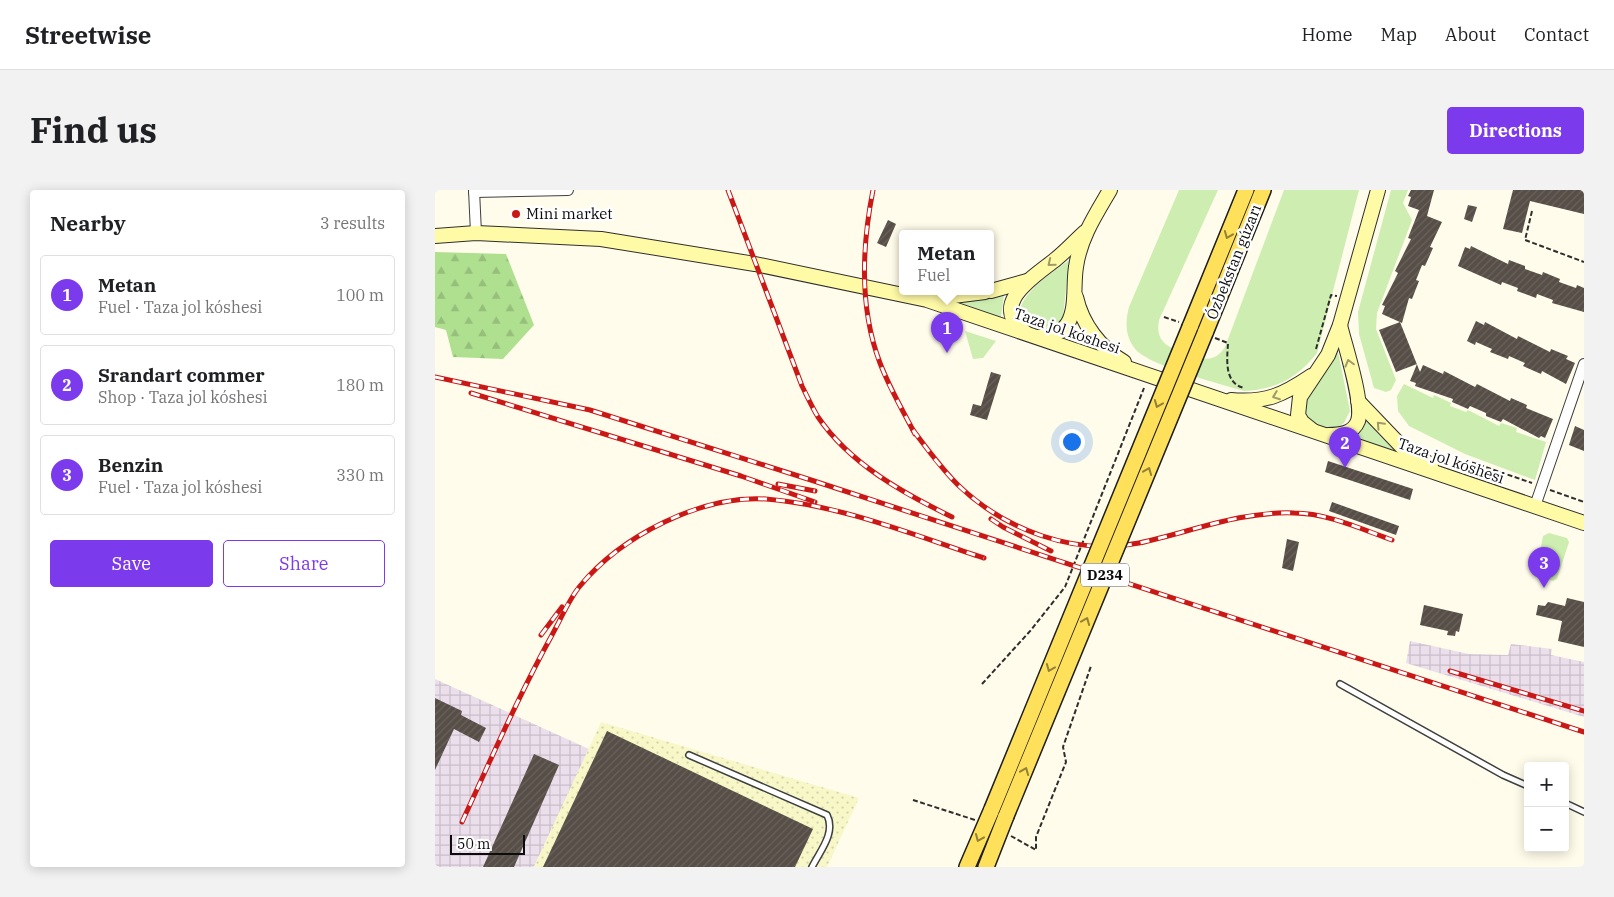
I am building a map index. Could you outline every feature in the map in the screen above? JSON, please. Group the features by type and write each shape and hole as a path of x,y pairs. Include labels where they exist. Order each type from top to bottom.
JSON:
{"main road":[{"path":"1087,230 1058,258 1027,281 1016,294 1011,305 1013,318 1018,327 1033,336 1051,336 1059,333 1067,325 1072,314 1076,265 1087,230 1110,190"},
{"name":"Ózbekstan gúzarı","path":"1186,325 1246,190"},
{"name":"Ózbekstan gúzarı","path":"1209,335 1263,190"},
{"path":"1340,325 1358,401 1358,420 1354,427 1339,436 1321,435 1302,422 1298,415 1300,397 1318,372 1340,325 1378,190"},
{"name":"Taza jol kóshesi","path":"435,236 476,233 601,239 755,264 899,294"},
{"path":"994,290 1027,281"},
{"path":"1074,288 1079,309 1099,343 1144,381"},
{"name":"Taza jol kóshesi","path":"903,295 927,300 1033,336 1144,381 1211,398 1446,475 1584,523"},
{"path":"927,300 963,295"},
{"name":"D234","path":"967,867 1186,325"},
{"name":"D234","path":"986,867 1209,335"},
{"path":"1211,398 1256,401 1273,398 1290,390 1318,372"},
{"path":"1358,401 1403,446 1446,475"}],"street":[{"path":"476,233 474,191 568,190"},
{"path":"1535,506 1584,364"}],"lane":[{"path":"1340,684 1503,775 1524,784"},
{"path":"689,756 827,815 831,824 830,832 811,867"},
{"path":"1569,805 1584,812"}],"path":[{"path":"1532,211 1525,240 1584,262"},
{"path":"1316,352 1331,295"},
{"path":"1164,317 1186,325"},
{"path":"1209,335 1228,343 1227,372 1238,386 1249,389"},
{"path":"983,684 1031,630 1065,587 1144,381"},
{"path":"1465,460 1584,502"},
{"path":"1008,834 1036,850 1036,837 1066,762 1063,747 1091,666"},
{"path":"913,800 976,820"}],"shaded area":[{"path":"1410,641 1469,654 1508,655 1511,644 1552,649 1551,655 1584,662 1584,717 1406,663"},
{"path":"435,679 589,749 534,867 435,867"}],"green space":[{"path":"1179,190 1218,190 1159,320 1158,327 1161,338 1172,348 1207,359 1216,356 1225,347 1284,190 1359,190 1317,353 1302,369 1285,381 1266,388 1244,391 1187,374 1156,362 1144,356 1132,345 1127,329 1129,307"},
{"path":"1391,190 1408,190 1403,203 1412,220 1377,313 1376,329 1396,380 1391,390 1386,392 1374,388 1359,334 1358,312"},
{"path":"435,252 506,254 534,325 503,359 453,357 446,330 435,327"},
{"path":"1069,260 1063,317 1054,327 1041,332 1026,324 1021,315 1022,305 1038,284"},
{"path":"1004,295 1001,317 955,303"},
{"path":"965,331 996,341 983,358 973,359"},
{"path":"1338,352 1350,411 1344,423 1332,431 1311,423 1305,410 1308,397"},
{"path":"1404,384 1433,398 1434,395 1451,403 1450,406 1466,412 1468,410 1499,426 1501,423 1517,428 1516,432 1546,442 1535,480 1465,454 1409,426 1398,411 1397,396"},
{"path":"1366,418 1378,434 1397,451 1353,437 1360,432"},
{"path":"1549,533 1567,538 1569,542 1557,579 1553,581 1538,576 1536,572 1543,536"},
{"path":"601,722 859,798 827,867 534,867"}],"building":[{"path":"1411,190 1434,190 1427,216 1442,222 1430,247 1433,248 1425,266 1422,265 1416,280 1419,281 1412,299 1409,298 1402,323 1382,314 1385,306 1382,305 1398,273 1395,271 1411,239 1408,238 1419,210 1408,206 1411,197 1408,196"},
{"path":"1513,190 1584,190 1584,214 1530,201 1522,233 1503,229"},
{"path":"1468,205 1477,207 1472,222 1464,219"},
{"path":"888,220 896,224 886,247 877,243"},
{"path":"1471,246 1508,264 1509,260 1525,266 1525,269 1542,275 1543,272 1560,279 1559,282 1576,288 1577,285 1584,288 1584,312 1552,303 1553,300 1537,294 1536,298 1517,291 1518,288 1502,282 1501,285 1458,266 1465,247 1470,249"},
{"path":"1476,321 1484,325 1485,322 1517,339 1518,336 1550,352 1551,349 1568,356 1566,359 1575,363 1566,384 1542,371 1541,374 1523,366 1525,363 1509,356 1508,359 1490,352 1492,349 1476,342 1475,345 1467,341"},
{"path":"1400,322 1417,364 1396,372 1379,330"},
{"path":"1417,364 1420,372 1423,365 1443,374 1444,371 1475,387 1477,384 1510,401 1511,398 1527,405 1526,408 1553,419 1545,438 1541,436 1539,438 1503,419 1501,422 1486,416 1486,413 1470,406 1468,409 1452,402 1453,399 1415,386 1416,383 1410,381"},
{"path":"991,372 1001,375 987,420 970,415 973,404 981,406"},
{"path":"1575,426 1584,430 1584,451 1569,445"},
{"path":"1328,461 1413,489 1410,500 1325,472"},
{"path":"1332,502 1399,526 1396,535 1329,511"},
{"path":"1287,539 1299,542 1293,571 1282,568"},
{"path":"1567,598 1584,602 1584,647 1558,641 1562,621 1536,615 1538,605 1545,606 1548,602 1565,606"},
{"path":"1424,605 1463,614 1459,632 1456,631 1455,636 1447,635 1448,631 1420,625"},
{"path":"435,698 462,711 461,715 486,728 479,742 454,729 435,770"},
{"path":"607,731 813,829 795,867 543,867"},
{"path":"534,754 559,765 514,867 483,867"}],"railway":[{"path":"728,190 802,386 818,417 846,449 879,476 915,498 952,517"},
{"path":"873,190 865,255 866,299 869,321 880,363 896,399 915,434"},
{"path":"435,377 590,410 811,480 1584,732"},
{"path":"471,393 741,476 815,502"},
{"path":"913,430 946,472 977,501 1019,527 1042,536 1066,542 1090,546 1139,543 1216,523 1274,513 1319,516 1392,540"},
{"path":"778,484 815,491"},
{"path":"462,822 505,727 576,591 597,568 617,551 640,535 664,522 715,504 766,499 794,502 849,514 984,558"},
{"path":"991,519 1051,551"},
{"path":"541,635 562,607"},
{"path":"1450,671 1584,711"}],"place":[{"name":"Mini market","path":"516,214"},
{"name":"Metan","path":"947,353"},
{"name":"Srandart commer","path":"1345,468"},
{"name":"Benzin","path":"1544,588"}]}
